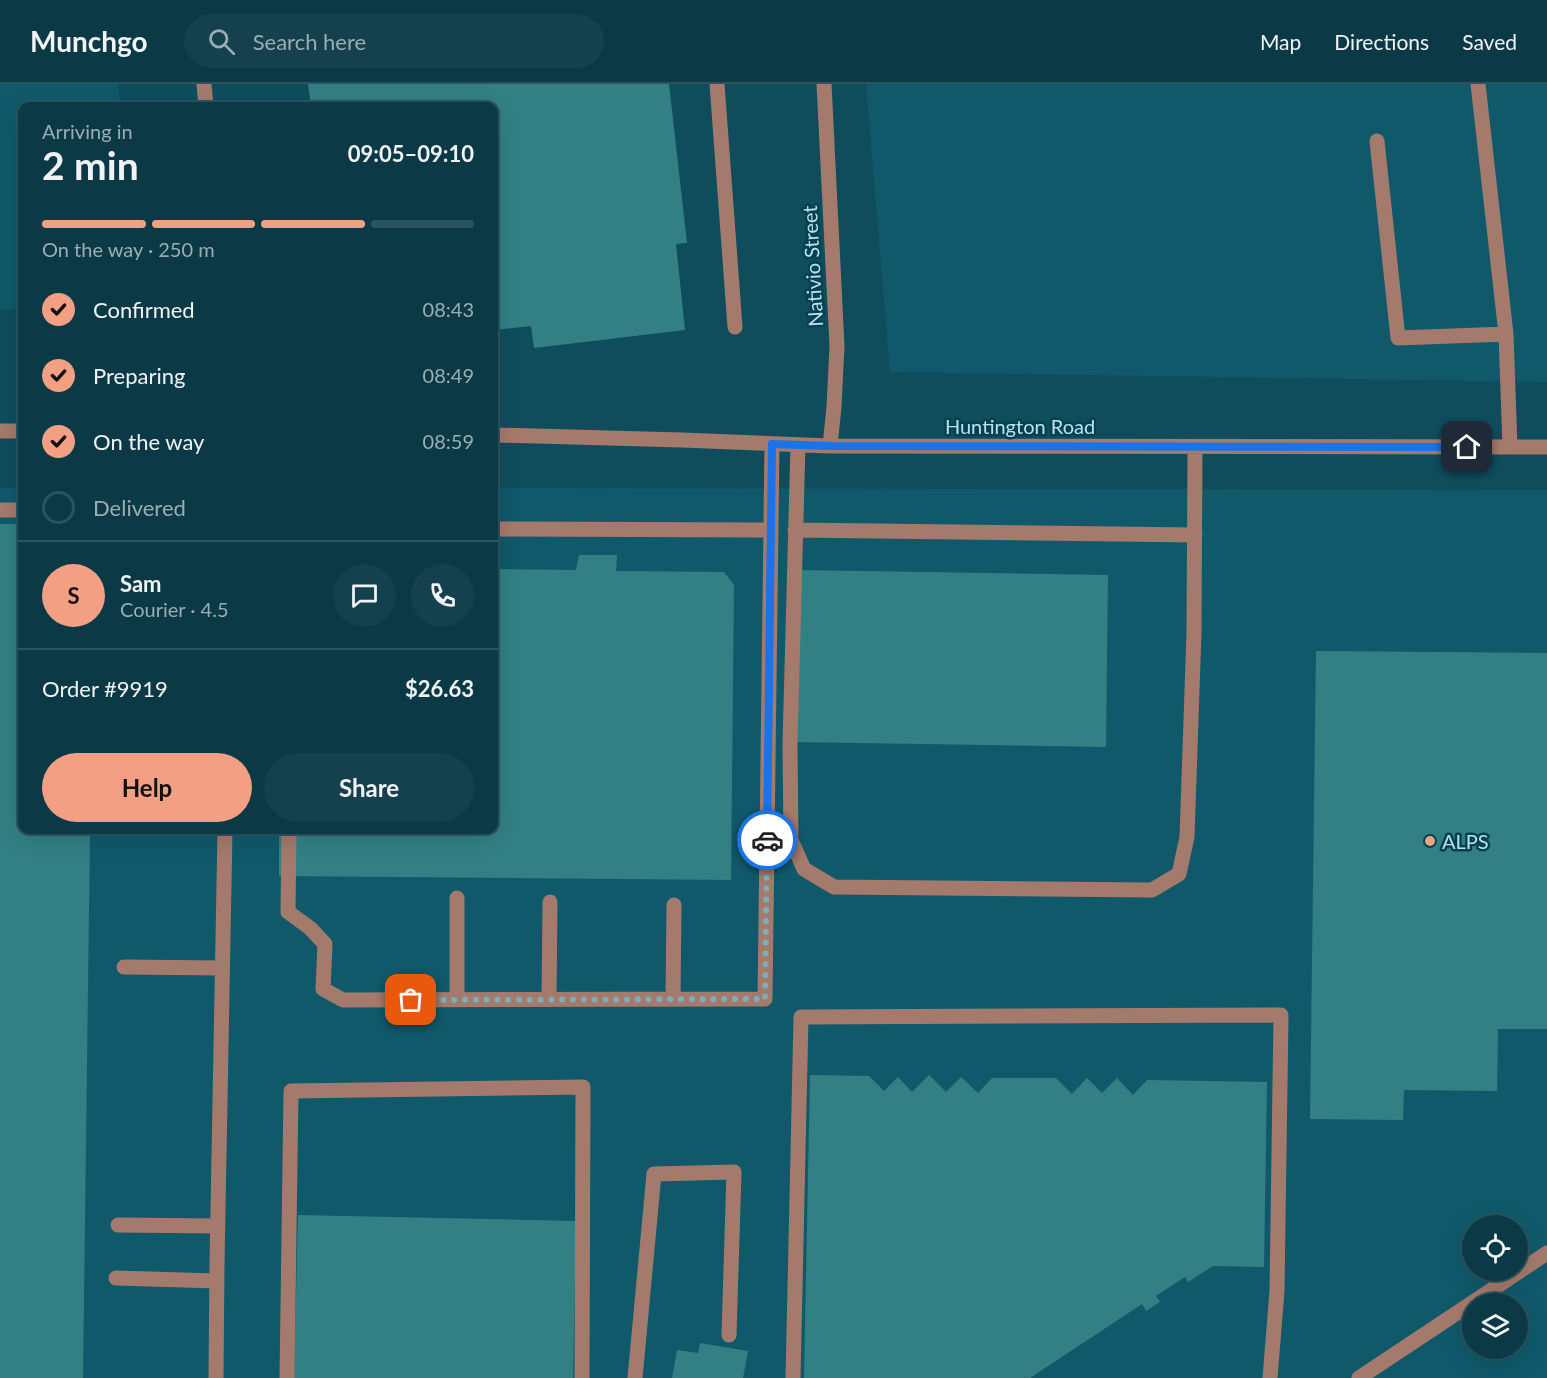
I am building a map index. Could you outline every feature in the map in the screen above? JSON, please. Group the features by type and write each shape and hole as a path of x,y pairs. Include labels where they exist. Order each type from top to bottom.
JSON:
{"street":[{"path":"204,84 206,102"},
{"path":"717,84 735,327"},
{"name":"Nativio Street","path":"824,84 837,346 830,446"},
{"path":"1478,84 1506,334 1510,447"},
{"path":"1377,141 1398,338 1506,334"},
{"path":"0,431 18,431"},
{"name":"Huntington Road","path":"498,435 830,446 1547,447"},
{"path":"289,834 288,912 310,928 325,944 323,989 343,1000 765,999 772,444"},
{"path":"798,445 790,743 791,840 804,869 834,887 1152,890 1179,874 1187,837 1195,535 1195,447"},
{"path":"0,510 18,510"},
{"path":"498,529 771,530"},
{"path":"795,530 1195,535"},
{"path":"216,1378 225,834"},
{"path":"456,999 458,898"},
{"path":"549,999 550,902"},
{"path":"673,999 674,905"},
{"path":"124,967 222,968"},
{"path":"793,1378 801,1017 1281,1015 1277,1291 1270,1378"},
{"path":"287,1378 291,1091 583,1087 582,1378"},
{"path":"635,1378 654,1174 734,1172 729,1335"},
{"path":"118,1225 218,1227"},
{"path":"1359,1378 1547,1253"},
{"path":"116,1278 217,1281"}],"shaded area":[{"path":"0,84 118,84 120,102 18,102 18,308 0,310"},
{"path":"866,84 1547,84 1547,382 890,372"},
{"path":"0,488 18,488 18,834 498,834 498,488 1547,490 1547,1378 0,1378"}],"building":[{"path":"308,84 669,84 687,243 676,244 685,330 534,348 531,326 498,330 498,102 310,102"},
{"path":"0,524 18,524 18,834 90,834 83,1378 0,1378"},
{"path":"579,555 617,555 616,571 724,572 734,585 731,880 279,876 279,834 498,834 498,569 576,570"},
{"path":"795,570 1108,575 1106,747 792,742"},
{"name":"ALPS","path":"1316,651 1547,653 1547,1029 1498,1029 1497,1091 1404,1090 1403,1120 1310,1119"},
{"path":"810,1075 869,1076 884,1091 898,1077 912,1092 929,1075 946,1092 961,1077 978,1093 992,1078 1056,1078 1072,1094 1087,1078 1102,1093 1117,1078 1133,1095 1147,1080 1267,1082 1264,1267 1213,1266 1188,1282 1185,1277 1156,1296 1160,1302 1146,1311 1142,1304 1030,1378 804,1378"},
{"path":"298,1215 576,1221 573,1378 294,1378"},
{"path":"700,1343 748,1351 743,1378 672,1378 677,1350 698,1353"}],"way so far":[{"path":"411,1000 765,999 767,840"}],"place":[{"name":"ALPS","path":"1430,841"}],"route":[{"path":"767,840 772,444 1467,447"}]}
